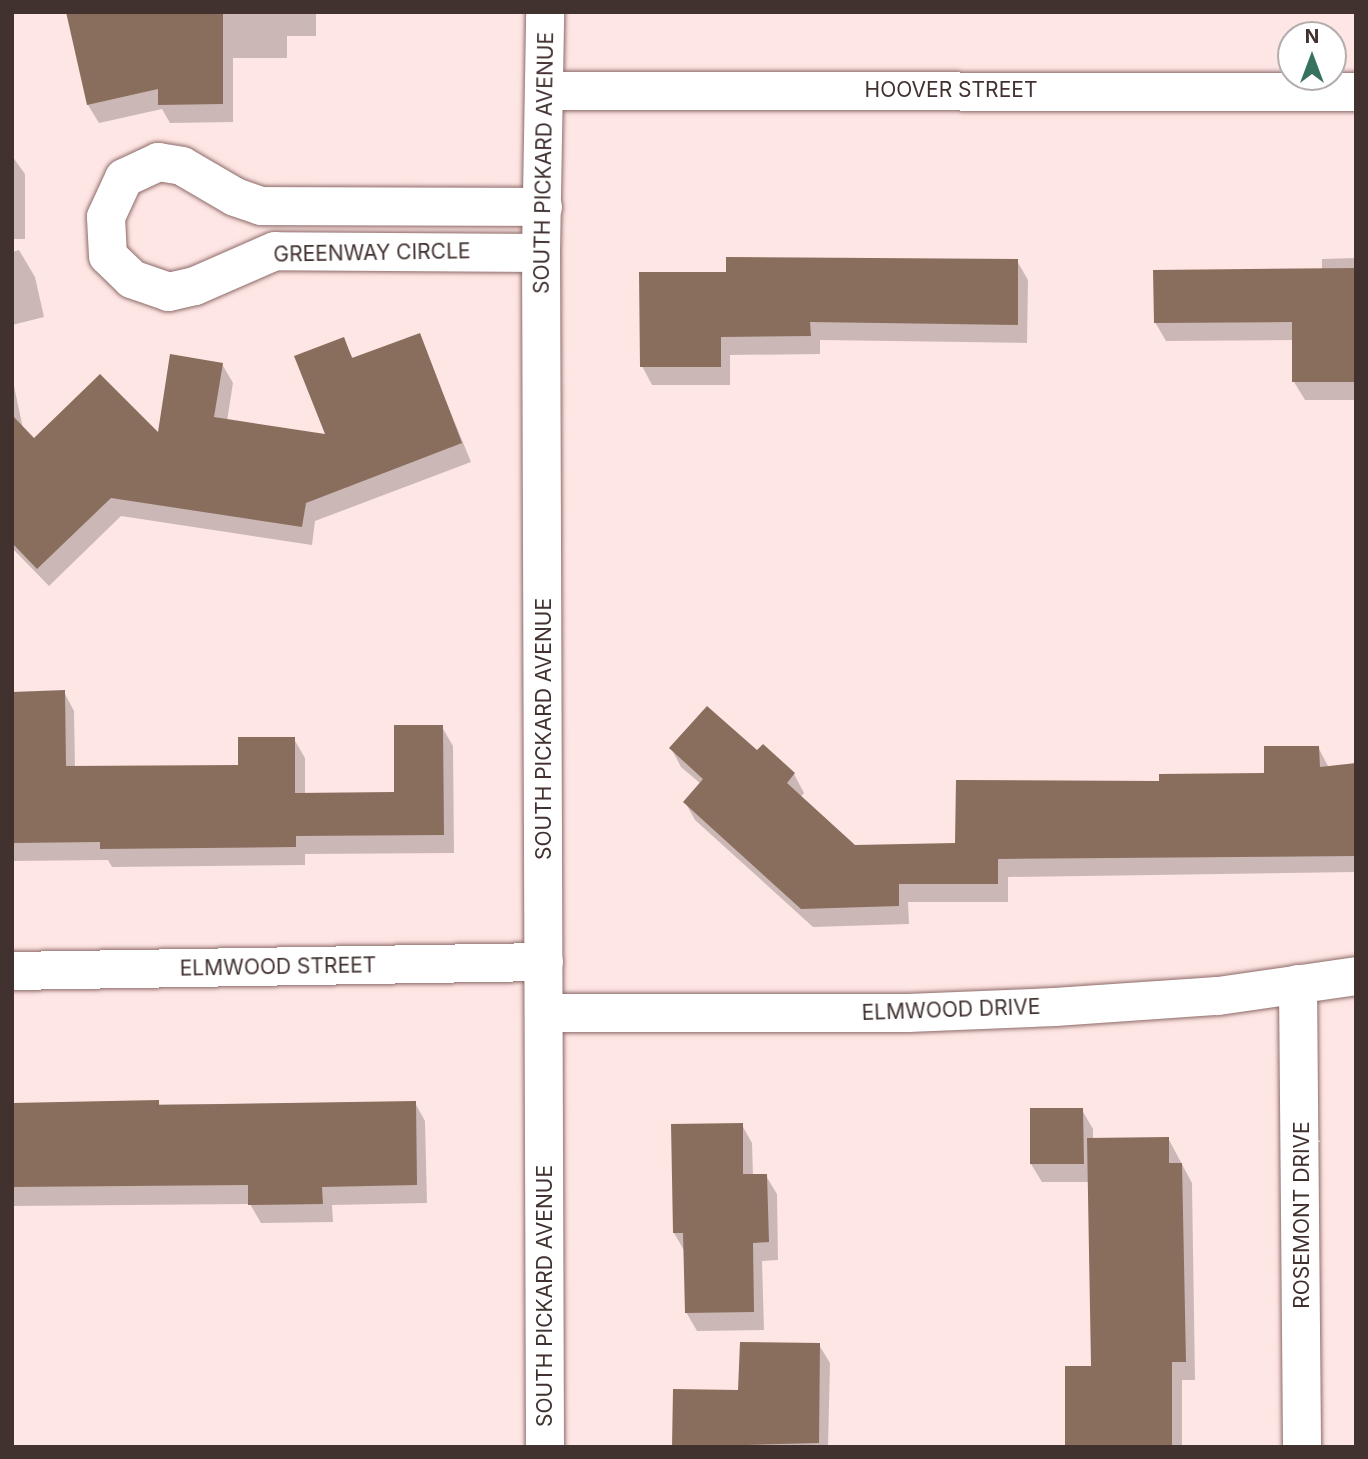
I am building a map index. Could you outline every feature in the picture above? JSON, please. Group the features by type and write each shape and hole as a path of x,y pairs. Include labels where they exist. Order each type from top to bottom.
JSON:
{"street":[{"name":"SOUTH PICKARD AVENUE","path":"545,12 541,253 545,1447"},
{"name":"HOOVER STREET","path":"545,91 1356,92"},
{"name":"GREENWAY CIRCLE","path":"541,253 275,251 195,286 169,292 132,279 108,256 106,217 124,178 158,162 182,166 235,197 261,206 543,207"},
{"name":"ELMWOOD STREET","path":"12,971 544,962"},
{"name":"ELMWOOD DRIVE","path":"545,1013 908,1013 1217,996 1356,976"},
{"name":"ROSEMONT DRIVE","path":"1298,984 1302,1447"}],"building":[{"path":"66,12 223,12 223,104 158,105 158,89 87,105"},
{"path":"726,257 1018,259 1018,325 810,322 811,336 721,337 721,367 640,367 639,272 726,272"},
{"path":"1356,268 1356,382 1292,382 1292,322 1154,323 1153,270"},
{"path":"420,333 462,443 306,503 302,527 111,498 37,569 12,543 12,415 34,438 100,374 158,432 170,354 223,363 214,417 325,434 294,356 344,337 352,358"},
{"path":"65,690 66,766 238,765 238,737 295,737 295,793 394,792 394,725 443,725 444,835 296,836 296,847 100,849 100,842 12,843 12,692"},
{"path":"707,706 757,750 763,744 795,773 787,783 855,845 955,843 956,780 1159,781 1159,774 1264,773 1264,746 1319,746 1320,767 1356,763 1356,856 998,859 998,884 899,884 899,906 801,909 683,802 703,779 669,748"},
{"path":"159,1100 159,1105 416,1101 417,1185 322,1187 323,1204 248,1205 248,1185 12,1187 12,1103"},
{"path":"1030,1108 1083,1108 1084,1164 1030,1164"},
{"path":"743,1123 743,1174 767,1174 769,1242 753,1243 754,1312 685,1313 683,1233 673,1233 671,1124"},
{"path":"1169,1137 1169,1163 1182,1163 1186,1362 1172,1362 1172,1447 1065,1446 1065,1366 1091,1366 1087,1138"},
{"path":"740,1342 820,1343 819,1443 672,1447 673,1389 738,1390"}]}
